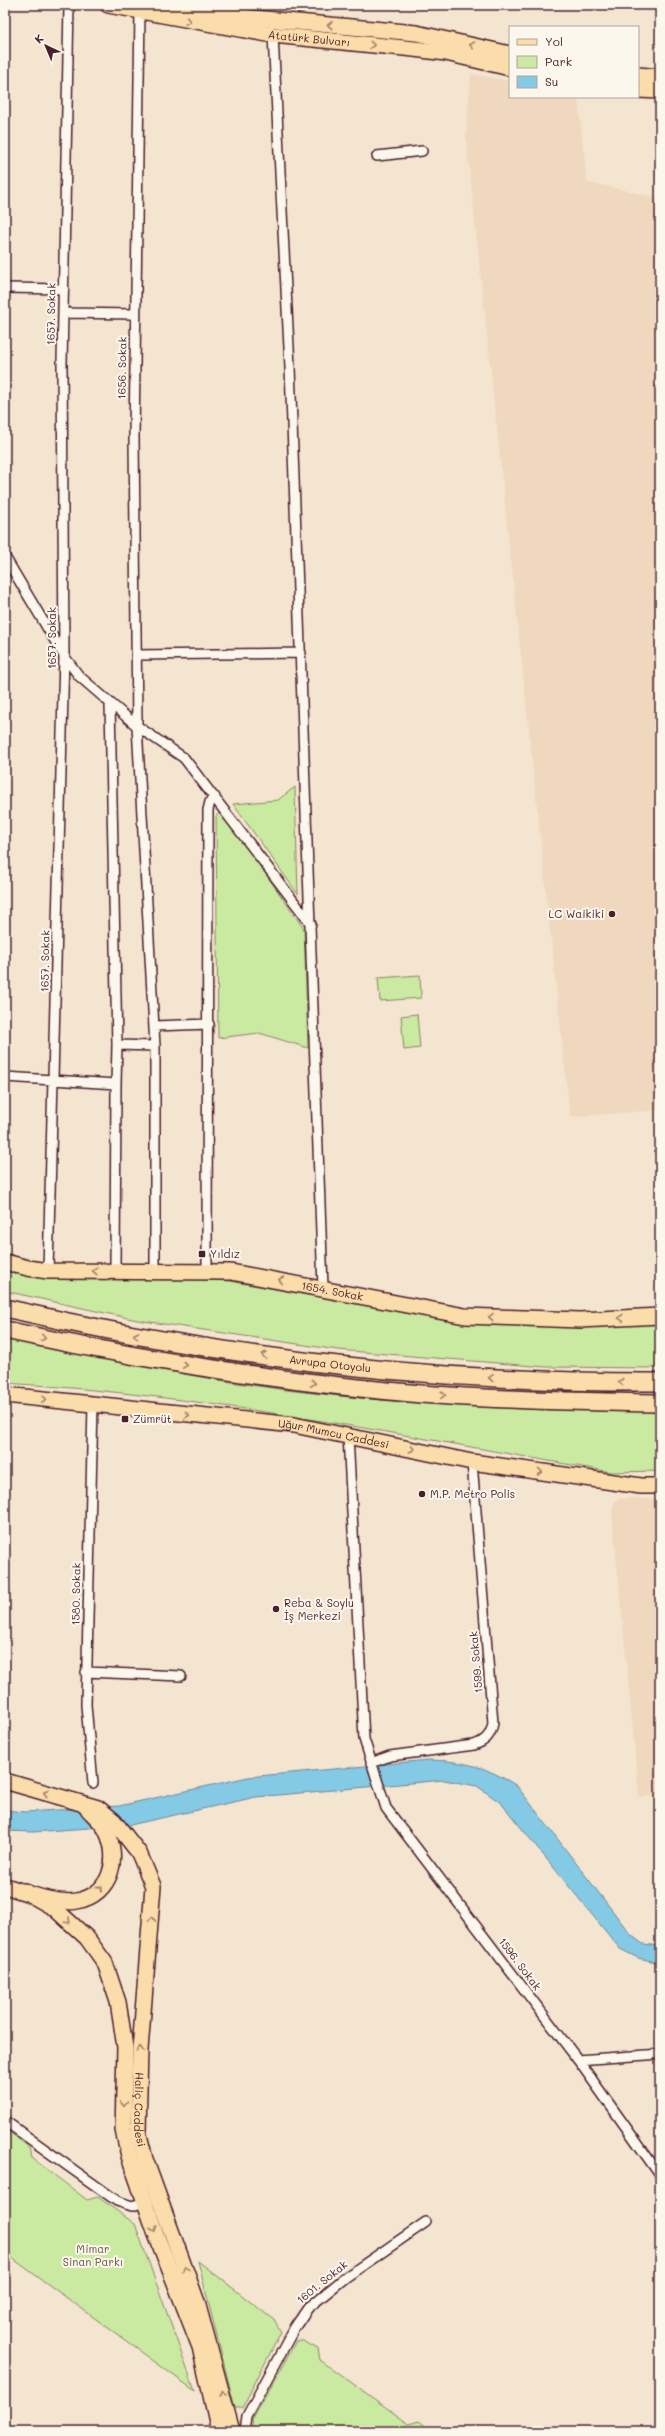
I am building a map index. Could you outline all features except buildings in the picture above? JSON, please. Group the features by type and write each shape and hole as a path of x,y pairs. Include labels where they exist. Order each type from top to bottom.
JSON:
{"highway":[{"name":"Avrupa Otoyolu","path":"5,1308 174,1342 343,1365 477,1377 660,1382"},
{"name":"Avrupa Otoyolu","path":"5,1330 139,1357 337,1386 507,1399 660,1403"}],"main road":[{"name":"Atatürk Bulvarı","path":"108,5 273,35 446,53 509,68"},
{"name":"Atatürk Bulvarı","path":"174,5 243,18 416,33 509,54"},
{"path":"414,49 416,33"},
{"path":"639,75 660,77"},
{"path":"639,90 660,91"},
{"name":"1654. Sokak","path":"5,1262 28,1268 48,1270 155,1272 207,1270 254,1275 464,1316 580,1320 660,1316"},
{"name":"Uğur Mumcu Caddesi","path":"5,1395 294,1425 472,1462 641,1486 660,1486"},
{"name":"Haliç Caddesi","path":"5,1781 98,1808 124,1832 139,1853 153,1886 140,2050 138,2131 145,2159 197,2302 232,2431"},
{"path":"5,1886 58,1900 77,1901 92,1895 106,1883 112,1865 113,1849 105,1829 83,1804"},
{"name":"Haliç Caddesi","path":"24,1891 54,1908 87,1938 104,1963 118,2002 125,2047 123,2130 129,2156 200,2347 219,2431"}],"street":[{"name":"1657. Sokak","path":"48,1270 55,1080 64,656 63,313 68,5"},
{"name":"1656. Sokak","path":"140,11 134,436 136,655 137,726 155,1046 155,1272"},
{"path":"273,35 290,367 323,1288"},
{"path":"377,156 422,151"},
{"path":"5,288 64,289"},
{"path":"63,313 135,314"},
{"path":"5,557 64,656 79,676 137,726 184,758 311,924"},
{"path":"136,655 301,653"},
{"path":"110,703 117,1045 115,1271"},
{"path":"207,1270 209,1024 208,810 210,802 215,797"},
{"path":"154,1026 209,1024"},
{"path":"117,1045 155,1046"},
{"path":"5,1077 116,1084"},
{"name":"1580. Sokak","path":"93,1405 86,1672 86,1705 93,1783"},
{"name":"1596. Sokak","path":"348,1436 364,1739 386,1808 578,2060 660,2175"},
{"name":"1599. Sokak","path":"371,1763 390,1756 412,1752 474,1745 486,1739 492,1730 494,1723 472,1462"},
{"path":"86,1672 181,1676"},
{"path":"578,2060 660,2054"},
{"path":"5,2121 117,2201 132,2206 145,2202"},
{"name":"1601. Sokak","path":"245,2431 247,2416 301,2316 346,2277 426,2222"}],"shaded area":[{"path":"471,74 509,81 509,98 578,98 587,182 660,198 660,1110 570,1117 466,138"},
{"path":"619,1498 660,1499 660,1796 639,1797 612,1511 614,1502"}],"green space":[{"path":"295,787 298,894 233,804 278,800"},
{"path":"219,813 224,814 304,929 308,1048 259,1033 218,1038 216,816"},
{"path":"420,975 421,998 380,1001 378,978"},
{"path":"417,1014 420,1048 404,1050 401,1016"},
{"path":"5,1265 33,1273 230,1281 463,1323 660,1323 660,1368 546,1367 338,1350 137,1320 5,1291"},
{"path":"5,1338 145,1367 286,1390 426,1404 519,1409 660,1411 660,1471 611,1472 233,1407 81,1389 5,1383"},
{"name":"Mimar Sinan Parkı","path":"5,2129 29,2147 32,2158 87,2200 98,2197 135,2224 195,2391 5,2253"},
{"path":"198,2261 275,2321 281,2332 242,2408 235,2408"},
{"path":"301,2340 318,2349 320,2360 409,2424 419,2421 432,2431 254,2431 253,2419 296,2341"}],"water":[{"path":"429,1760 454,1762 475,1766 496,1774 517,1786 631,1935 643,1944 660,1946 660,1963 638,1958 620,1949 501,1803 477,1786 444,1780 256,1797 130,1825 33,1832 5,1831 5,1810 26,1812 119,1806 248,1777"}],"place":[{"name":"LC Waikiki","path":"612,914"},
{"name":"Yıldız","path":"202,1254"},
{"name":"Zümrüt","path":"125,1419"},
{"name":"M.P. Metro Polis","path":"422,1494"},
{"name":"Reba & Soylu İş Merkezi","path":"276,1609"}]}
